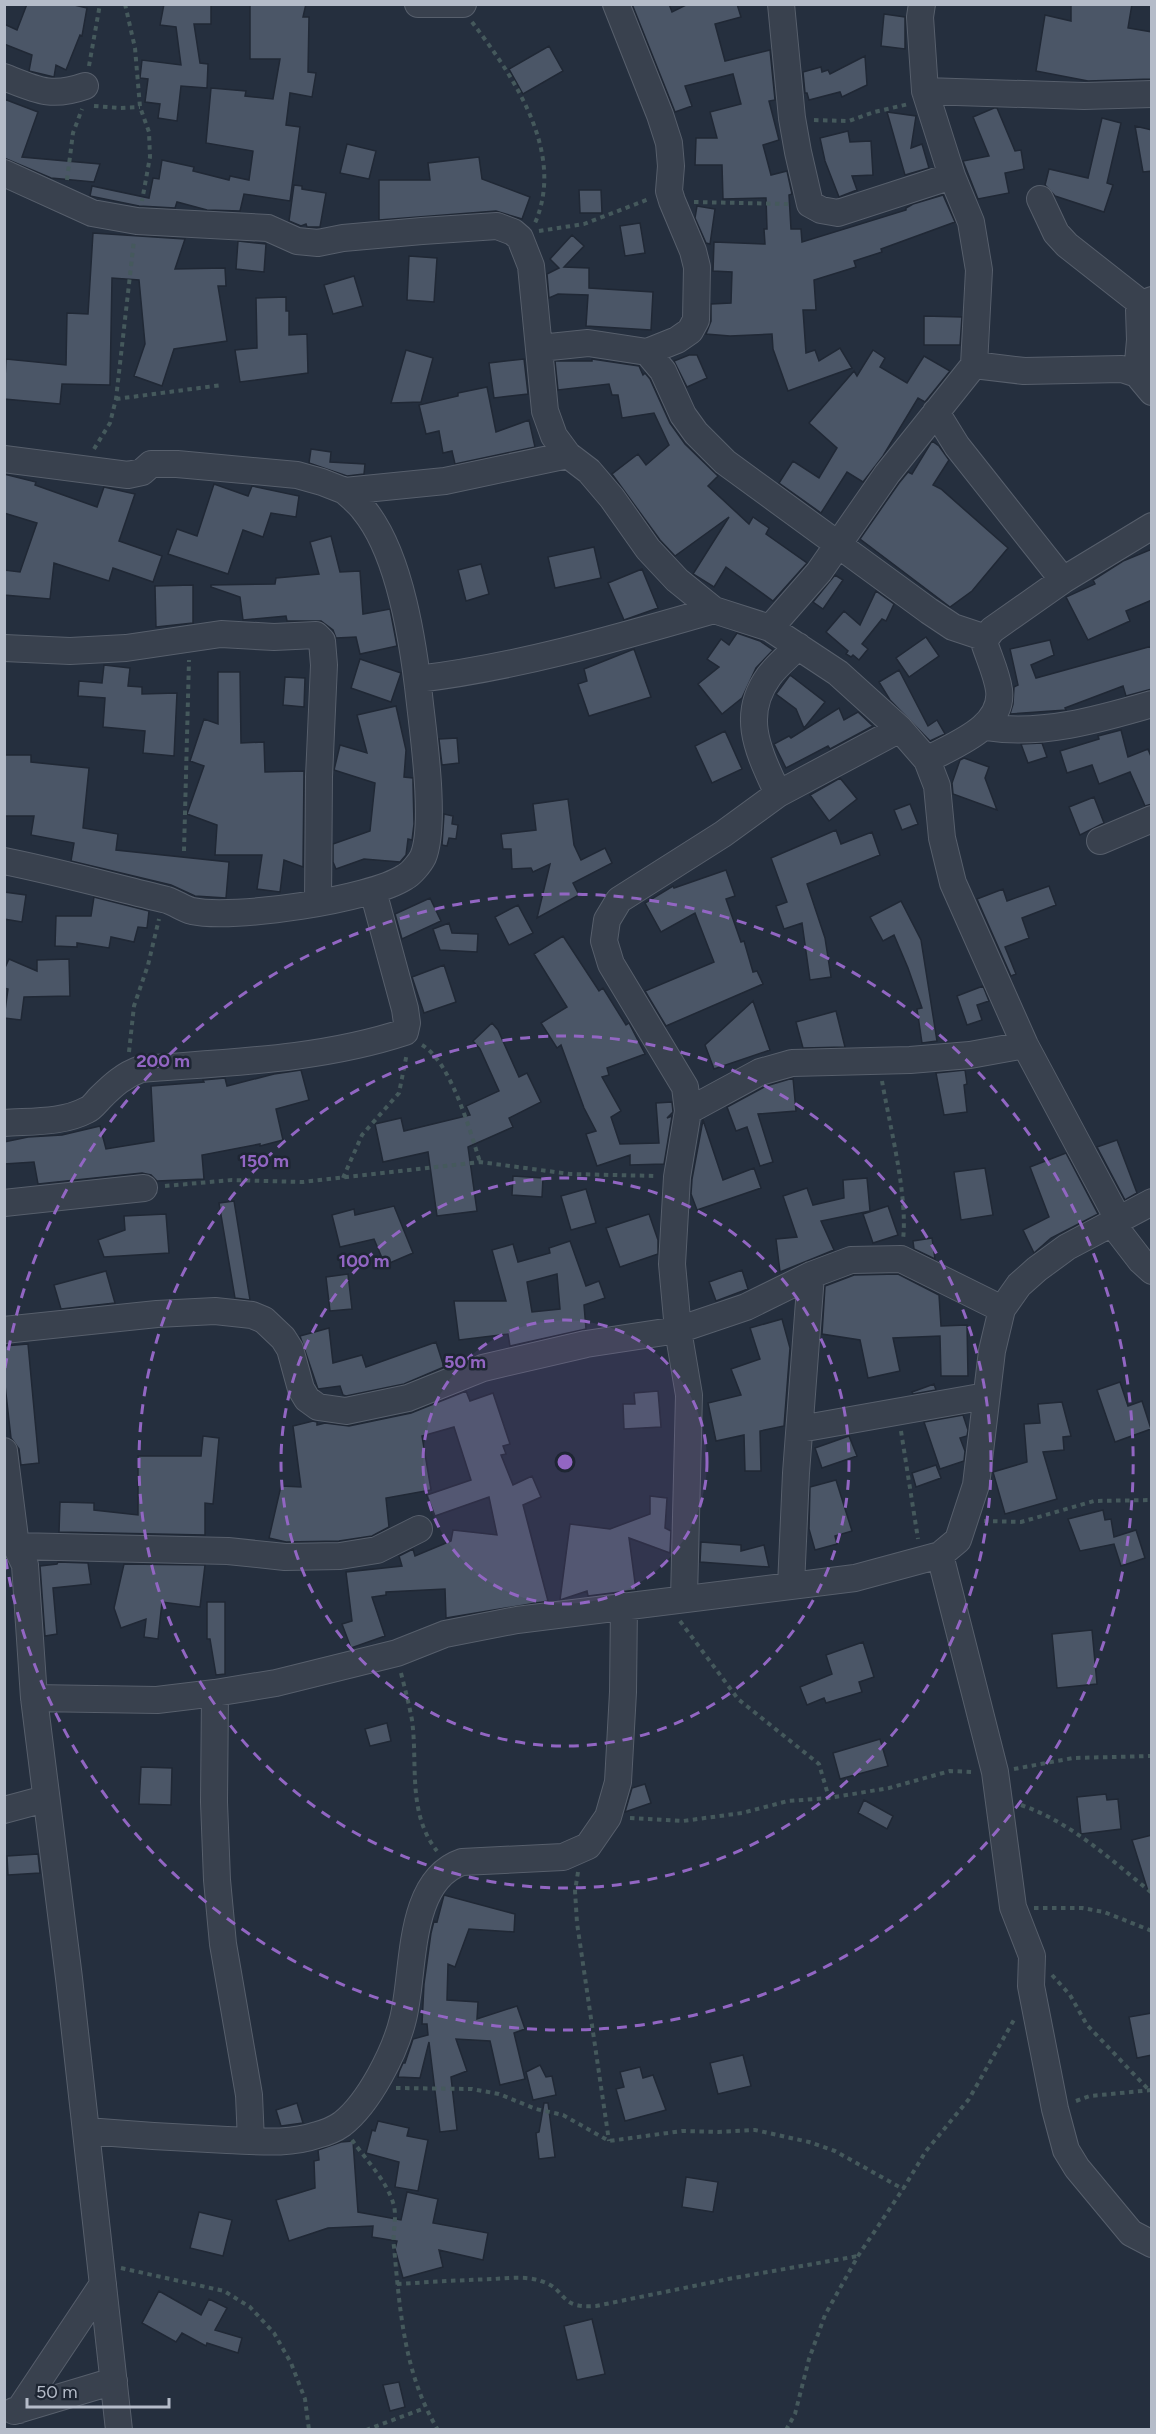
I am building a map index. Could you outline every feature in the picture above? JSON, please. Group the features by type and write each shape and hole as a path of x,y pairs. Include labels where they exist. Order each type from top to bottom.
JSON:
{"street":[{"path":"418,4 461,5"},
{"path":"540,348 588,343 647,352 677,340 690,331 696,320 697,267 671,196 669,143 616,4"},
{"path":"781,4 792,118 810,204 821,210 838,213 952,176"},
{"path":"770,628 819,572 887,474 974,365 979,270 971,222 952,176 926,96 920,18 922,4"},
{"path":"4,77 39,91 65,93 86,86"},
{"path":"926,96 1152,94"},
{"path":"4,174 92,213 137,221 268,228 297,242 318,243 388,234 497,226 520,238 531,266 545,411 554,436 568,455 589,471 612,498 648,549 677,580 714,610 770,628 838,673 900,729 927,760 937,786 942,838 953,883 1025,1045 1114,1221 1141,1261 1152,1271"},
{"path":"1040,199 1056,233 1067,245 1147,302 1139,310 1144,383"},
{"path":"647,352 663,371 683,415 702,439 740,475 953,627 986,638"},
{"path":"974,365 1024,371 1122,369 1144,383"},
{"path":"936,412 957,446 1063,580"},
{"path":"345,491 446,481 568,455"},
{"path":"4,459 128,475 142,472 151,464 177,464 297,475 345,491 364,510 385,546 399,584 418,679 427,767 428,836 423,858 406,877 373,891 272,911 228,913 192,910 163,900 56,872 4,861"},
{"path":"927,760 985,727 994,714 999,693 986,645 986,638 993,630 1063,580 1152,526"},
{"path":"418,679 471,673 714,610"},
{"path":"4,648 70,651 126,648 221,634 274,637 316,635 322,641 324,665 319,777 318,902"},
{"path":"778,794 763,760 752,721 757,696 769,675 798,646"},
{"path":"985,727 1023,730 1049,728 1085,722 1152,704"},
{"path":"675,1599 689,1395 678,1330 672,1264 677,1177 688,1111 685,1087 611,964 604,941 607,920 619,900 723,834 778,794 900,729"},
{"path":"1100,841 1152,819"},
{"path":"4,1123 42,1120 89,1110 112,1086 129,1073 141,1069 224,1064 303,1055 407,1034 405,1010 373,891"},
{"path":"688,1111 760,1072 792,1063 970,1055 1025,1045"},
{"path":"4,1203 144,1188"},
{"path":"34,1698 157,1700 215,1693 276,1683 397,1653 446,1634 478,1627 675,1599 855,1578 930,1558 958,1540 966,1521 976,1485 992,1352 1002,1309 1019,1285 1067,1247 1152,1202"},
{"path":"4,1330 157,1314 215,1311 252,1315 264,1320 283,1338 290,1349 301,1389 307,1399 318,1407 346,1411 408,1398 483,1368 522,1358 586,1344 678,1330 746,1306 811,1275 851,1260 901,1258 1002,1309"},
{"path":"792,1586 796,1473 811,1275"},
{"path":"800,1429 897,1414 986,1396"},
{"path":"4,1451 15,1560 69,1978 119,2430"},
{"path":"15,1560 228,1551 285,1557 340,1556 377,1550 419,1529"},
{"path":"930,1558 996,1785 1013,1907 1032,1956 1031,1986 1055,2109 1066,2150 1077,2168 1131,2234 1152,2244"},
{"path":"86,2131 288,2142 316,2136 341,2125 356,2110 374,2085 393,2048 404,2019 411,1963 424,1900 438,1876 448,1866 462,1862 563,1857 588,1846 608,1817 618,1782 623,1692 624,1606"},
{"path":"215,1693 214,1791 222,1944 249,2095 251,2141"},
{"path":"4,1810 45,1798"},
{"path":"12,2411 101,2274"},
{"path":"12,2411 114,2381"}],"path":[{"path":"86,86 100,4"},
{"path":"81,470 110,423 116,399 137,221 150,157 149,132 140,106 135,48 125,4"},
{"path":"461,5 503,62 531,115 542,156 544,184 538,216 529,232 584,224 671,196 810,204"},
{"path":"792,118 849,121 926,96"},
{"path":"65,201 73,133 84,105 120,108 140,106"},
{"path":"116,399 222,385"},
{"path":"184,851 190,638"},
{"path":"129,1073 129,1037 134,1006 148,965 163,900"},
{"path":"407,1034 426,1047 443,1069 463,1108 480,1162"},
{"path":"343,1178 362,1136 399,1093 404,1074 407,1034"},
{"path":"878,1060 902,1206 904,1228 901,1258"},
{"path":"144,1188 232,1180 303,1182 480,1162 570,1174 677,1177"},
{"path":"897,1414 915,1514 930,1558"},
{"path":"966,1521 1021,1522 1094,1501 1152,1500"},
{"path":"675,1599 738,1699 819,1764 829,1798"},
{"path":"397,1653 411,1719 417,1816 428,1840 448,1866"},
{"path":"996,1785 1073,1758 1152,1756"},
{"path":"608,1817 683,1821 742,1813 788,1800 829,1798 889,1788 950,1771 996,1785 1033,1809 1083,1836 1152,1893"},
{"path":"588,1846 579,1868 574,1891 576,1923 609,2141"},
{"path":"1013,1907 1082,1908 1104,1912 1152,1931"},
{"path":"1032,1956 1044,1965 1070,1995 1087,2025 1150,2090"},
{"path":"786,2430 795,2414 809,2359 825,2315 858,2256 926,2151 969,2099 1016,2017"},
{"path":"374,2085 405,2089 472,2089 499,2094 536,2109 563,2115 609,2141 682,2131 755,2130 809,2142 835,2151 903,2189"},
{"path":"1055,2109 1090,2096 1150,2090"},
{"path":"341,2125 382,2182 394,2205 395,2218 392,2234 397,2284 411,2372 425,2408 438,2430"},
{"path":"397,2284 512,2278 541,2281 554,2288 570,2304 580,2307 596,2306 858,2256"},
{"path":"101,2274 181,2280 224,2291 250,2307 274,2333 291,2363 305,2399 309,2430"},
{"path":"366,2430 425,2408"}],"building":[{"path":"27,4 70,4 87,8 82,36 80,35 66,70 56,65 54,77 29,71 32,55 4,44 4,24 17,30"},
{"path":"164,4 211,4 211,24 194,24 200,63 208,64 207,88 181,86 177,121 158,118 160,104 145,102 148,79 140,78 142,60 181,65 176,27 160,25"},
{"path":"250,4 306,4 303,17 309,17 308,72 316,73 312,97 290,93 286,125 300,127 290,201 244,194 240,211 207,210 177,202 175,208 139,206 90,196 92,186 149,198 153,178 159,179 162,160 194,167 193,171 229,180 230,176 249,180 253,151 206,143 211,88 246,91 245,96 273,99 280,59 250,59"},
{"path":"632,4 669,4 672,12 688,4 737,4 741,17 715,24 725,61 770,50 775,100 769,101 779,140 763,145 771,175 787,171 792,194 789,195 791,229 801,229 802,242 906,210 913,204 943,195 955,222 854,261 856,267 814,280 816,310 803,310 806,353 815,350 819,361 840,348 852,368 788,391 773,349 772,334 730,336 706,334 711,321 711,304 731,303 732,272 713,271 714,242 765,244 766,198 723,199 722,165 695,165 696,138 717,138 710,112 741,104 733,74 685,86 692,106 675,112"},
{"path":"1071,4 1132,4 1128,28 1152,32 1152,79 1088,81 1036,71 1045,15 1071,21"},
{"path":"884,14 905,17 905,49 881,46"},
{"path":"549,46 563,71 523,94 509,69"},
{"path":"865,56 867,85 842,97 840,92 809,100 805,93 803,72 821,67 822,72 828,70 830,74"},
{"path":"4,99 38,112 22,157 100,164 94,182 51,178 4,158"},
{"path":"997,108 1015,151 1021,150 1024,169 1005,173 1009,193 978,199 963,161 989,156 973,117"},
{"path":"887,112 916,116 911,148 922,144 929,168 905,175"},
{"path":"1102,118 1121,123 1107,183 1113,185 1104,212 1055,196 1045,185 1049,169 1088,178"},
{"path":"1135,126 1152,130 1152,171 1143,172"},
{"path":"848,131 850,142 871,141 873,175 852,176 857,190 839,197 825,161 820,138"},
{"path":"347,144 376,151 369,179 340,173"},
{"path":"479,157 482,179 530,197 522,219 496,211 379,220 379,180 430,180 428,163"},
{"path":"294,185 302,186 302,189 326,193 320,227 307,227 306,224 301,226 289,221"},
{"path":"579,190 601,190 602,213 580,213"},
{"path":"697,206 715,209 710,244 706,243 695,218"},
{"path":"640,223 645,253 625,256 620,226"},
{"path":"93,233 185,239 175,269 225,268 226,286 218,286 227,341 174,349 162,386 134,376 145,344 139,280 112,278 110,385 62,384 60,404 4,399 6,359 66,365 67,313 88,314"},
{"path":"572,235 584,246 564,267 589,268 589,288 653,292 651,330 586,326 588,295 558,294 549,298 547,274 559,268 550,259"},
{"path":"238,241 266,244 264,272 236,269"},
{"path":"409,256 437,258 434,302 407,300"},
{"path":"354,276 363,306 333,314 324,285"},
{"path":"286,297 286,311 289,311 289,335 307,334 308,373 240,382 235,350 257,348 256,298"},
{"path":"924,316 962,317 960,345 924,345"},
{"path":"406,350 433,358 421,402 391,403"},
{"path":"873,350 885,358 880,367 907,383 924,356 950,371 925,402 918,398 883,456 863,482 847,472 821,513 779,483 793,461 819,478 837,448 809,423 854,371 857,376"},
{"path":"689,355 697,355 707,378 687,387 674,361"},
{"path":"524,359 528,394 494,398 489,363"},
{"path":"592,359 639,366 643,375 645,373 650,379 670,423 685,444 718,476 708,486 749,524 753,517 769,528 766,534 807,563 773,601 726,567 714,587 693,574 729,517 675,556 660,540 612,474 638,454 646,465 669,445 654,413 622,418 618,395 612,395 609,384 558,390 555,361 592,361"},
{"path":"487,387 496,432 529,420 535,447 455,464 452,451 443,453 439,431 426,434 419,405"},
{"path":"932,441 939,446 949,460 933,485 941,489 1008,548 972,591 950,607 860,539 899,483 908,472 912,474"},
{"path":"311,449 331,452 330,462 365,464 364,474 347,476 309,463"},
{"path":"4,474 36,482 35,485 97,507 104,487 135,494 119,541 162,556 153,582 113,568 109,581 54,563 50,599 4,595 4,570 20,572 37,523 4,513"},
{"path":"214,484 248,496 252,486 299,496 296,517 271,513 263,537 243,530 228,574 168,554 177,529 197,536"},
{"path":"331,536 340,572 360,571 363,614 390,609 397,646 360,654 356,637 336,638 333,630 321,621 287,621 286,616 243,620 240,597 211,587 211,585 275,584 276,578 319,574 310,542"},
{"path":"594,547 601,578 555,588 548,557"},
{"path":"1152,549 1152,600 1126,611 1130,621 1088,640 1066,597 1095,584 1093,580 1123,561"},
{"path":"481,564 489,594 466,601 458,570"},
{"path":"642,569 658,608 624,620 608,583"},
{"path":"835,575 843,580 823,609 813,602"},
{"path":"193,585 193,623 156,627 155,586"},
{"path":"876,591 894,604 886,621 882,619 862,644 868,649 859,660 853,655 851,657 846,654 848,651 826,632 844,611 860,625"},
{"path":"737,633 760,641 773,650 756,668 742,698 722,714 698,684 719,667 707,659 721,639 729,645"},
{"path":"926,637 939,656 909,677 896,658"},
{"path":"1050,640 1054,655 1031,665 1036,678 1152,646 1152,689 1126,696 1123,686 1065,708 1066,710 1010,714 1014,687 1018,685 1010,649"},
{"path":"634,649 651,697 589,716 578,684 587,681 584,669"},
{"path":"360,659 401,673 391,702 351,688"},
{"path":"104,665 130,668 128,686 142,687 142,694 177,693 174,756 143,753 145,731 103,727 105,698 78,696 79,681 102,683"},
{"path":"899,670 928,726 937,720 945,734 930,741 890,700 879,682"},
{"path":"218,672 240,672 241,743 264,742 265,772 304,771 303,867 284,860 280,892 257,889 262,855 215,855 217,825 187,814 204,766 190,761 204,719 218,724"},
{"path":"790,675 825,702 804,728 796,709 776,694"},
{"path":"285,677 305,678 304,707 283,705"},
{"path":"396,706 406,750 404,777 413,778 412,840 408,839 406,855 400,862 364,859 336,869 333,862 333,844 370,831 375,783 334,770 340,745 367,753 357,715"},
{"path":"839,708 844,720 858,712 873,726 830,749 828,746 786,768 774,744 789,736 791,738"},
{"path":"1121,730 1128,757 1148,749 1152,759 1152,804 1145,806 1130,772 1099,784 1092,765 1067,773 1060,751 1099,739 1098,736"},
{"path":"725,731 742,769 712,783 695,746"},
{"path":"457,738 459,763 442,765 439,739"},
{"path":"1042,743 1047,757 1028,763 1021,744"},
{"path":"4,755 31,755 31,762 89,768 83,828 118,834 116,850 229,862 226,898 195,896 171,885 71,861 74,843 31,835 34,816 4,816"},
{"path":"964,758 989,767 985,778 997,810 953,794 952,783 960,760"},
{"path":"840,778 857,799 829,821 810,795"},
{"path":"1094,797 1104,823 1080,835 1069,807"},
{"path":"568,799 574,845 581,860 605,848 612,863 573,883 579,895 537,918 550,864 533,872 531,868 512,869 511,849 503,849 501,834 536,830 533,804"},
{"path":"910,804 918,824 902,830 894,810"},
{"path":"444,814 453,816 452,824 458,825 456,839 449,838 447,846 442,845"},
{"path":"836,830 841,844 872,832 880,855 807,884 825,938 831,977 810,980 802,923 784,929 776,906 787,902 771,858"},
{"path":"726,870 735,896 726,899 741,942 744,941 753,972 757,971 763,984 666,1026 645,991 714,962 695,913 661,932 645,903 673,886 674,888"},
{"path":"1049,886 1056,905 1022,918 1029,938 1005,947 1016,974 1011,976 977,899 1003,889 1007,901"},
{"path":"4,892 26,895 22,922 4,919"},
{"path":"94,897 149,911 147,928 138,927 134,942 111,937 109,948 77,943 77,947 55,946 56,916 91,916"},
{"path":"430,898 441,921 402,939 395,914"},
{"path":"901,901 921,940 937,1041 922,1043 917,1009 922,1008 908,968 894,935 883,941 870,917"},
{"path":"518,905 533,933 509,945 495,917"},
{"path":"449,923 452,933 478,934 477,952 440,950 433,929"},
{"path":"563,936 599,991 603,988 626,1025 629,1023 645,1054 607,1068 609,1075 602,1077 621,1111 611,1117 620,1144 659,1143 656,1103 672,1102 673,1112 667,1118 672,1116 664,1164 630,1165 630,1155 597,1166 586,1134 596,1131 584,1108 561,1045 557,1048 541,1023 567,1007 534,954"},
{"path":"9,959 37,971 37,960 69,959 70,996 24,997 21,1020 4,1018 8,989 4,988 4,970"},
{"path":"444,965 456,1002 424,1013 412,977"},
{"path":"983,986 989,1001 977,1005 982,1020 967,1025 957,996"},
{"path":"753,1001 770,1050 714,1069 705,1045"},
{"path":"836,1011 845,1047 803,1048 796,1022"},
{"path":"492,1023 498,1030 519,1077 527,1073 541,1102 509,1118 513,1127 468,1147 477,1211 437,1216 428,1152 383,1162 375,1124 401,1118 404,1131 470,1115 466,1106 499,1091 480,1049 473,1041"},
{"path":"301,1070 309,1100 276,1109 283,1140 202,1155 204,1179 157,1181 151,1175 142,1173 38,1184 34,1162 4,1164 4,1142 28,1137 62,1135 100,1126 106,1149 154,1141 151,1086 225,1078 227,1086"},
{"path":"965,1070 967,1112 944,1115 936,1073"},
{"path":"793,1078 796,1111 758,1114 773,1162 760,1166 747,1127 736,1131 727,1107 766,1086"},
{"path":"703,1120 723,1180 754,1168 761,1188 697,1210 691,1194 692,1179"},
{"path":"1117,1140 1137,1193 1125,1200 1097,1147"},
{"path":"1066,1153 1098,1214 1051,1238 1034,1253 1023,1230 1049,1217 1030,1167"},
{"path":"985,1168 993,1215 961,1220 954,1172"},
{"path":"513,1176 543,1178 542,1197 512,1195"},
{"path":"867,1178 870,1211 821,1221 834,1250 780,1272 776,1239 797,1237 783,1196 807,1188 813,1205 844,1198 843,1180"},
{"path":"586,1189 596,1223 571,1230 561,1196"},
{"path":"234,1201 250,1300 235,1298 219,1203"},
{"path":"394,1206 413,1253 385,1265 374,1239 340,1247 332,1215 354,1209 355,1215"},
{"path":"888,1206 898,1235 873,1243 863,1214"},
{"path":"166,1214 169,1253 104,1257 98,1240 125,1230 124,1216"},
{"path":"649,1214 658,1240 658,1254 620,1267 606,1228"},
{"path":"932,1238 935,1259 914,1249 913,1241"},
{"path":"570,1241 586,1286 599,1281 605,1298 584,1305 586,1329 510,1346 508,1334 459,1340 454,1301 506,1301 492,1250 513,1244 518,1262 550,1253 549,1248","holes":["557,1274 560,1309 532,1312 527,1282"]},
{"path":"742,1270 748,1289 716,1301 709,1282"},
{"path":"106,1271 115,1303 61,1309 54,1285"},
{"path":"348,1274 352,1309 330,1311 326,1277"},
{"path":"898,1274 939,1295 941,1326 967,1325 968,1376 941,1376 940,1336 893,1338 900,1371 868,1378 860,1340 822,1334 825,1286 854,1275"},
{"path":"782,1319 790,1348 784,1426 760,1431 761,1471 745,1471 744,1435 716,1441 708,1403 741,1395 731,1369 760,1359 750,1328"},
{"path":"329,1328 333,1363 362,1355 366,1367 436,1342 444,1367 404,1384 346,1396 343,1395 340,1386 318,1389 300,1336"},
{"path":"28,1344 39,1463 21,1465 19,1449 11,1438 4,1376 4,1346"},
{"path":"1120,1382 1128,1406 1142,1401 1151,1429 1115,1442 1097,1390"},
{"path":"934,1384 936,1390 913,1394 912,1392"},
{"path":"466,1391 470,1401 493,1393 510,1444 503,1446 506,1454 501,1455 513,1485 532,1476 541,1497 523,1505 548,1601 446,1618 445,1589 386,1592 386,1595 372,1597 385,1636 351,1648 342,1624 352,1621 346,1572 402,1566 399,1556 413,1549 415,1556 451,1541 453,1530 497,1535 489,1497 435,1516 427,1495 471,1480 454,1427 422,1436 431,1490 386,1498 389,1527 372,1536 339,1541 286,1542 269,1538 281,1486 301,1487 293,1426 313,1421 317,1422 317,1425 325,1423 349,1426 411,1413"},
{"path":"658,1391 661,1427 624,1429 623,1404 635,1404 634,1393"},
{"path":"1062,1402 1071,1436 1063,1437 1064,1450 1043,1452 1057,1499 1005,1514 993,1472 1027,1462 1024,1424 1040,1423 1038,1404"},
{"path":"963,1415 968,1430 967,1436 960,1438 965,1451 964,1461 940,1469 924,1422"},
{"path":"203,1436 219,1438 213,1504 205,1503 205,1535 59,1532 60,1502 94,1503 94,1510 138,1515 138,1456 201,1456"},
{"path":"849,1436 857,1456 822,1468 815,1448"},
{"path":"936,1465 941,1478 916,1487 912,1473"},
{"path":"836,1480 852,1531 835,1536 837,1544 815,1550 809,1529 810,1487"},
{"path":"650,1496 667,1498 665,1528 671,1531 670,1553 629,1538 636,1590 588,1596 587,1591 560,1600 570,1524 610,1529 650,1514"},
{"path":"1103,1510 1105,1520 1111,1519 1114,1537 1136,1530 1145,1558 1121,1566 1114,1544 1080,1551 1068,1519"},
{"path":"701,1542 741,1545 741,1551 764,1545 769,1567 700,1562"},
{"path":"58,1562 88,1563 91,1584 53,1588 57,1634 45,1636 40,1566"},
{"path":"124,1564 205,1565 200,1607 162,1602 158,1639 144,1637 146,1619 121,1628 114,1608"},
{"path":"207,1602 225,1602 225,1674 216,1675 210,1639 207,1639"},
{"path":"1092,1630 1097,1684 1057,1688 1052,1634"},
{"path":"863,1642 874,1677 859,1682 862,1692 826,1703 824,1698 807,1705 800,1687 832,1674 826,1655"},
{"path":"387,1723 391,1741 370,1746 365,1729"},
{"path":"880,1739 888,1766 840,1779 833,1753"},
{"path":"141,1767 172,1768 171,1805 139,1804"},
{"path":"645,1784 651,1803 625,1812 632,1788"},
{"path":"1106,1794 1107,1800 1118,1799 1121,1829 1081,1834 1077,1797"},
{"path":"864,1800 893,1816 887,1829 858,1813"},
{"path":"1152,1835 1152,1891 1148,1891 1132,1840"},
{"path":"38,1854 40,1873 8,1875 7,1856"},
{"path":"444,1895 515,1914 514,1932 469,1929 455,1967 448,1964 447,2000 478,2002 477,2019 517,2006 525,2029 514,2033 525,2079 500,2085 490,2041 456,2039 467,2071 451,2077 457,2130 440,2132 429,2042 420,2078 398,2077 413,2039 428,2035 427,2024 422,2024 424,1984 431,1933 434,1921 437,1922"},
{"path":"1152,2013 1152,2055 1137,2058 1129,2017"},
{"path":"743,2055 751,2086 718,2094 710,2063"},
{"path":"540,2065 546,2077 552,2076 556,2095 533,2100 526,2072"},
{"path":"640,2067 643,2078 653,2075 666,2110 625,2121 616,2089 624,2087 620,2072"},
{"path":"297,2103 303,2123 281,2126 276,2110"},
{"path":"544,2103 548,2103 555,2157 539,2159 536,2133 539,2132"},
{"path":"378,2121 409,2128 407,2136 428,2140 418,2191 395,2187 399,2162 366,2153 372,2130 375,2131"},
{"path":"353,2141 358,2212 401,2220 407,2192 438,2199 433,2223 488,2233 483,2260 439,2250 443,2267 403,2278 395,2249 397,2241 372,2237 373,2226 328,2228 289,2241 276,2200 315,2188 314,2161 319,2160 318,2150 341,2142"},
{"path":"686,2177 718,2182 713,2212 682,2207"},
{"path":"199,2212 232,2220 223,2256 190,2248"},
{"path":"159,2291 201,2315 209,2299 227,2308 215,2330 242,2338 238,2353 207,2343 206,2346 182,2333 176,2342 142,2323"},
{"path":"592,2319 605,2374 577,2380 564,2326"},
{"path":"399,2382 405,2407 390,2411 383,2385"}]}
